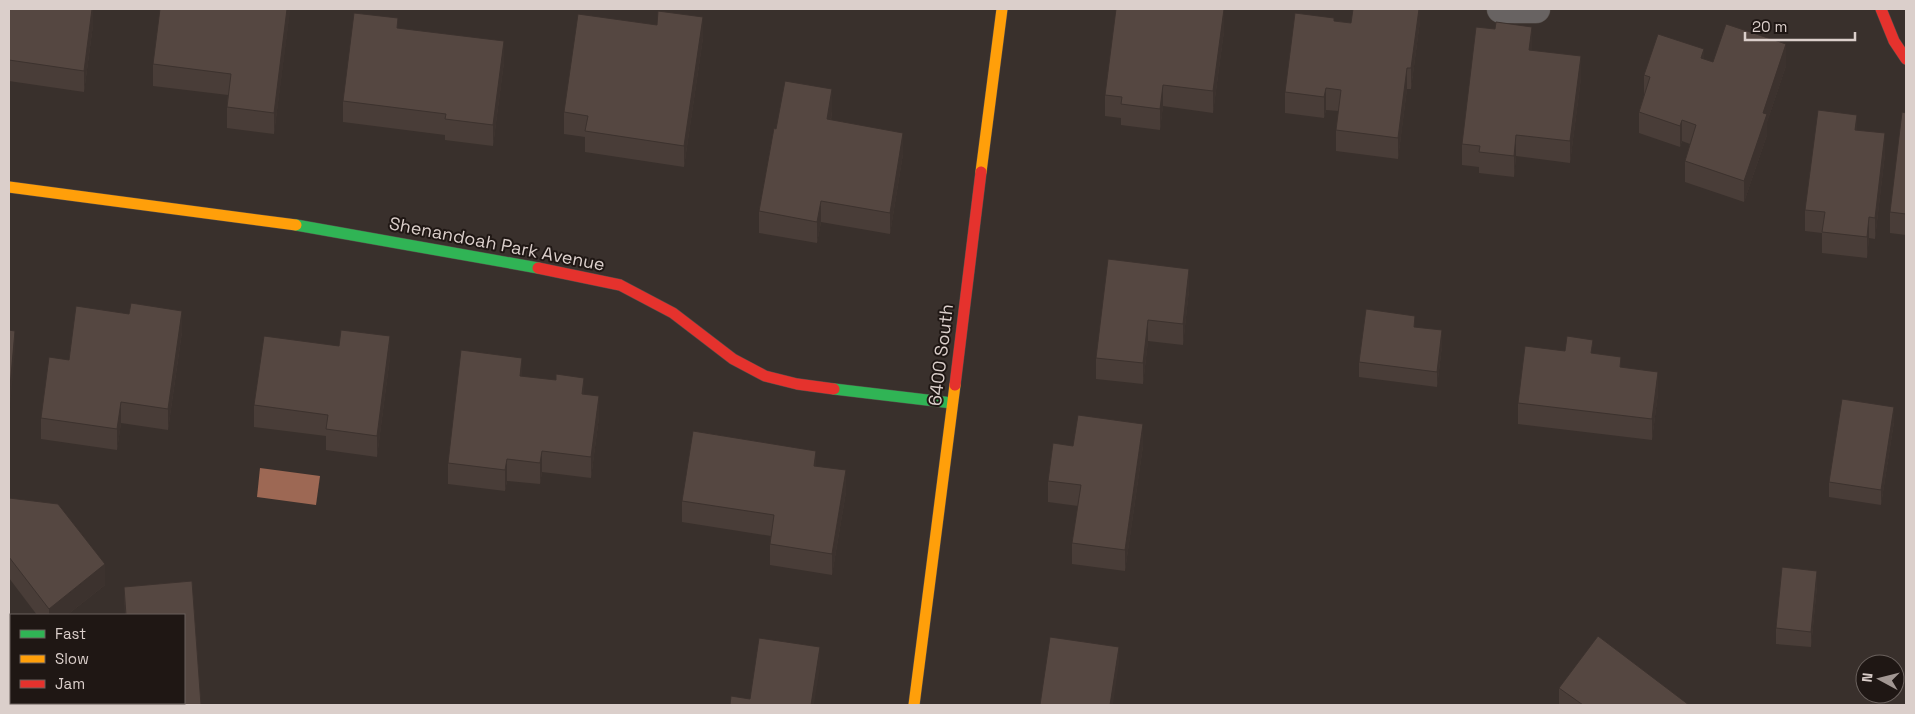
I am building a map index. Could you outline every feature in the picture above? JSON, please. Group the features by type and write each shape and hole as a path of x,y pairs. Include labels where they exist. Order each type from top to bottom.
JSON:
{"street":[{"name":"6400 South","path":"914,705 1002,9"},
{"path":"1502,9 1536,9"},
{"path":"1882,9 1890,34 1906,59"},
{"name":"Shenandoah Park Avenue","path":"9,186 279,222 512,262 620,285 673,313 733,359 765,376 797,384 952,403"}],"shaded area":[{"path":"260,468 320,476 316,505 257,497"}],"building":[{"path":"9,9 92,9 84,71 9,60"},
{"path":"160,9 287,9 274,113 227,107 231,74 153,64"},
{"path":"1116,9 1224,9 1213,91 1163,85 1160,109 1121,104 1122,97 1105,95"},
{"path":"1353,9 1419,9 1411,68 1407,68 1398,138 1336,130 1341,90 1326,88 1324,97 1285,92 1295,13 1334,18 1334,21 1351,23"},
{"path":"658,11 703,17 684,146 585,131 588,116 564,112 578,14 657,25"},
{"path":"354,13 398,18 397,28 504,41 493,125 445,119 446,114 343,101"},
{"path":"1496,22 1532,27 1529,50 1581,56 1570,141 1516,135 1514,156 1479,152 1480,146 1462,144 1476,27 1495,29"},
{"path":"1726,24 1786,44 1763,113 1767,114 1744,181 1685,161 1696,125 1682,120 1680,126 1639,112 1650,77 1644,75 1658,34 1704,49 1701,58 1713,62"},
{"path":"785,81 832,89 827,119 903,133 890,213 821,201 817,222 759,211 774,128 776,129"},
{"path":"1818,110 1857,115 1855,130 1885,133 1875,218 1869,217 1867,237 1822,232 1825,212 1805,210"},
{"path":"1902,112 1906,113 1906,214 1890,212"},
{"path":"1108,259 1189,269 1183,324 1148,320 1143,363 1096,358"},
{"path":"131,303 182,311 168,409 121,402 117,429 41,418 49,357 69,360 76,306 129,314"},
{"path":"1366,309 1415,316 1414,327 1442,330 1437,372 1359,362"},
{"path":"9,330 15,331 9,398"},
{"path":"341,330 390,336 377,436 326,429 328,415 254,405 264,336 339,346"},
{"path":"1567,336 1593,340 1591,353 1621,357 1620,367 1658,372 1652,419 1518,403 1525,346 1565,351"},
{"path":"461,350 522,358 520,376 556,380 556,374 584,378 582,394 599,396 591,457 542,451 540,463 507,459 505,470 448,463"},
{"path":"1842,399 1894,407 1881,490 1829,482"},
{"path":"1078,415 1143,424 1125,550 1072,543 1081,485 1048,481 1053,443 1073,446"},
{"path":"693,431 816,451 814,466 846,470 832,554 770,544 774,515 682,501"},
{"path":"9,498 58,504 105,564 49,609 9,557"},
{"path":"1782,567 1817,571 1811,632 1776,628"},
{"path":"192,581 201,705 153,705 185,704 185,614 126,614 124,587"},
{"path":"1598,636 1689,705 1583,705 1559,688"},
{"path":"1050,637 1119,647 1110,705 1040,705"},
{"path":"759,638 820,647 811,705 730,705 731,696 750,699"}],"traffic: fast":[{"path":"296,225 538,268"},
{"path":"834,389 952,403"}],"traffic: slow":[{"path":"981,172 1002,9"},
{"path":"9,187 296,225"},
{"path":"914,705 955,385"}],"traffic: jam":[{"path":"1881,9 1894,41 1906,59"},
{"path":"955,385 981,172"},
{"path":"538,268 620,285 673,313 733,359 765,376 797,384 834,389"}]}
